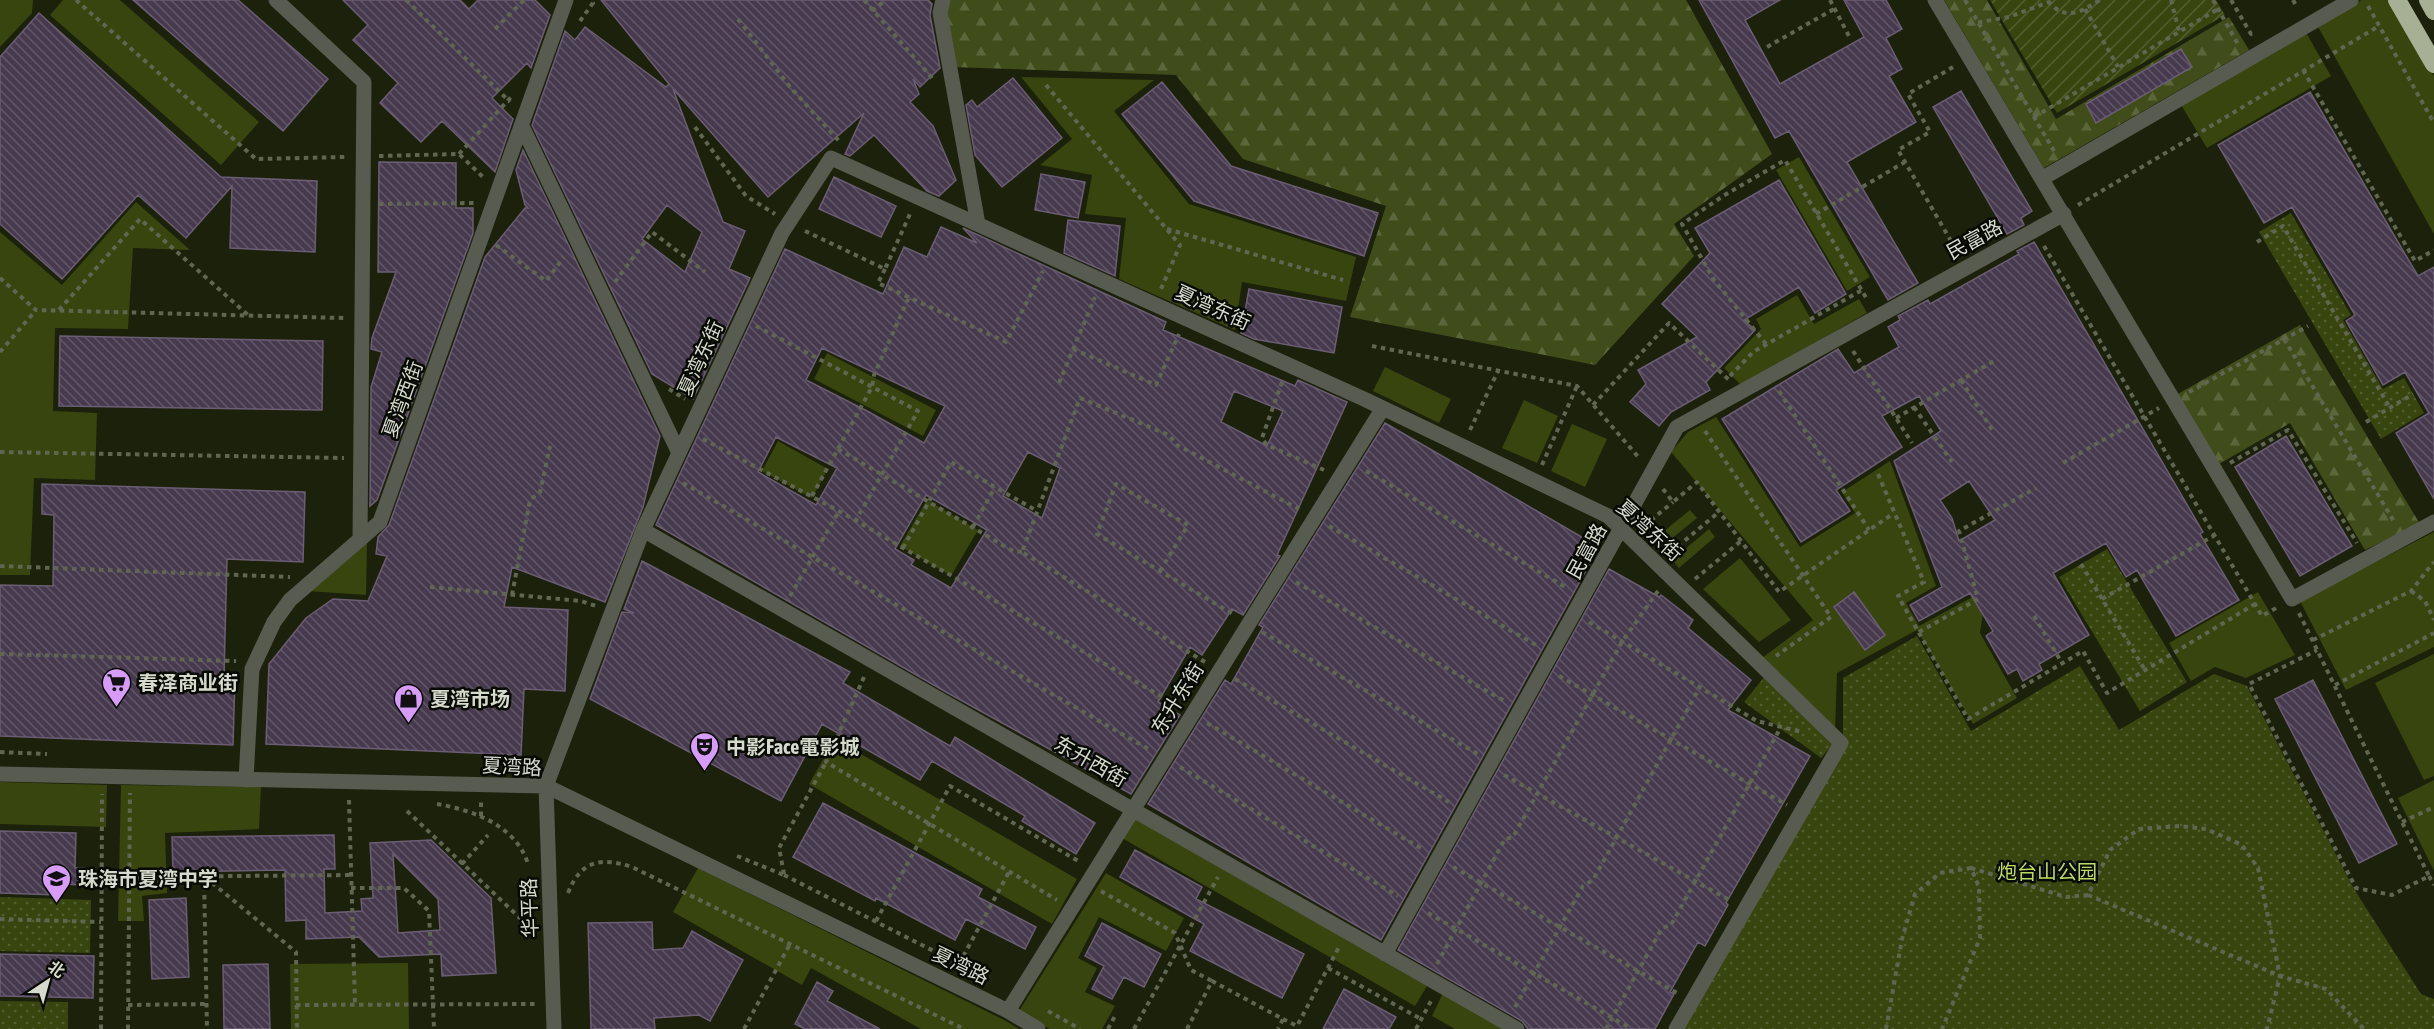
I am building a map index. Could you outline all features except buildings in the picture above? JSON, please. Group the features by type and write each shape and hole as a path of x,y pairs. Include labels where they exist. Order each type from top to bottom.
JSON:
{"highway":[{"path":"2397,0 2434,64"},
{"path":"2428,0 2434,11"}],"street":[{"path":"276,0 364,82 360,540"},
{"name":"夏湾西街","path":"246,780 252,669 274,622 290,600 380,522 566,0"},
{"path":"943,0 940,13 978,224"},
{"path":"1935,0 2217,471 2287,602 2434,522"},
{"path":"2043,178 2351,0"},
{"path":"524,122 577,240 679,453"},
{"name":"夏湾东街","path":"546,786 643,530 788,223 831,158 1289,364 1608,516 1841,743"},
{"name":"民富路","path":"1385,954 1622,530 1677,427 2064,214"},
{"name":"东升东街","path":"1008,1011 1383,408"},
{"name":"东升西街","path":"643,530 1512,1026"},
{"path":"1676,1029 1841,743"},
{"name":"夏湾路","path":"0,774 546,786 1008,1011 1038,1029"},
{"name":"华平路","path":"546,786 554,1029"}],"path":[{"path":"76,0 256,159 459,154 497,197"},
{"path":"406,0 524,122"},
{"path":"495,29 524,0"},
{"path":"864,0 934,80"},
{"path":"872,11 886,0"},
{"path":"1830,0 1850,38"},
{"path":"1965,0 2056,154"},
{"path":"1954,32 1965,24 2025,13 2049,1 2060,12 2068,14 2085,9 2100,0"},
{"path":"2171,0 2179,31"},
{"path":"2213,0 2240,46 2229,52"},
{"path":"2231,0 2251,34 2260,29"},
{"path":"2293,0 2297,7"},
{"path":"2364,0 2434,123"},
{"path":"2288,13 2303,4"},
{"path":"1767,47 1834,9"},
{"path":"2085,9 2118,67"},
{"path":"2034,117 2218,9"},
{"path":"738,19 790,87 840,142 831,158"},
{"path":"2064,214 2379,26"},
{"path":"1966,267 1898,150 1930,132 1908,94 1970,57"},
{"path":"2303,70 2415,261 2434,250"},
{"path":"1046,85 1180,245 1154,304"},
{"path":"694,127 746,196 788,223 885,268"},
{"path":"1766,344 1714,280 1682,225 1724,196 1785,160 1877,316"},
{"path":"1816,214 1905,162"},
{"path":"363,204 497,197"},
{"path":"918,197 878,283 1006,342 1050,257"},
{"path":"58,311 140,219 248,315"},
{"path":"2257,242 2283,226 2390,408"},
{"path":"1166,228 1343,279"},
{"path":"2034,230 2262,616 2287,602 2313,640 2434,885"},
{"path":"604,297 652,232 705,273"},
{"path":"483,236 546,281 577,240"},
{"path":"0,278 36,310 362,318"},
{"path":"1059,383 1103,280"},
{"path":"1727,378 1753,352 1862,290"},
{"path":"812,496 872,387 874,375 909,297"},
{"path":"0,352 36,310"},
{"path":"742,318 918,411 856,520"},
{"path":"1073,349 1156,385 1186,318"},
{"path":"1593,405 1669,323 1741,390"},
{"path":"1842,335 1912,443"},
{"path":"2284,339 2404,538"},
{"path":"1896,418 1994,361"},
{"path":"1289,364 1262,438 1267,445 1340,477"},
{"path":"1463,446 1498,371"},
{"path":"1769,375 1869,530"},
{"path":"1961,380 1994,433"},
{"path":"1535,481 1577,386"},
{"path":"2366,422 2414,394"},
{"path":"1914,407 1952,462"},
{"path":"1694,416 1831,617 1762,666"},
{"path":"2217,471 2288,430 2366,559"},
{"path":"512,595 530,500 540,492 550,446"},
{"path":"838,449 1013,551 1022,552"},
{"path":"0,452 360,458"},
{"path":"903,548 951,462 1037,511"},
{"path":"1349,462 1584,598"},
{"path":"1878,474 1924,582 1898,596 1968,719 2083,651 2108,693 2255,604"},
{"path":"1160,571 1188,525 1116,484 1097,534 1248,624 1492,762 1499,772 1537,794 1745,909"},
{"path":"973,527 995,487"},
{"path":"1919,632 1978,599 1959,531 2036,488"},
{"path":"782,609 839,511"},
{"path":"1656,563 1719,512"},
{"path":"2102,599 2215,535"},
{"path":"1683,589 1741,541"},
{"path":"2313,640 2411,591 2434,562"},
{"path":"2081,564 2145,670"},
{"path":"0,566 289,577 309,584"},
{"path":"1280,573 1521,710"},
{"path":"1416,1029 1434,982 1505,839 1513,837 1622,642 1669,575"},
{"path":"430,587 581,601 612,612"},
{"path":"2411,591 2425,601 2434,620"},
{"path":"1575,614 1757,721 1841,743"},
{"path":"2034,616 2062,663"},
{"path":"2335,685 2434,633"},
{"path":"2318,650 2249,684 2356,888 2392,895 2428,876"},
{"path":"0,654 255,662"},
{"path":"784,874 779,848 826,762 872,660"},
{"path":"1545,668 1801,813"},
{"path":"1512,1026 1583,886 1593,880 1700,687"},
{"path":"1606,1029 1662,928 1671,925 1781,727"},
{"path":"826,762 1071,909"},
{"path":"128,1029 130,777"},
{"path":"876,921 950,786 1175,933 1191,970 1297,1027 1346,932"},
{"path":"91,793 111,793"},
{"path":"101,1029 102,793"},
{"path":"121,793 141,794"},
{"path":"338,799 360,800"},
{"path":"349,800 355,1004"},
{"path":"429,803 463,809 484,817 502,829 517,844 528,861 530,871"},
{"path":"2402,822 2434,807"},
{"path":"407,811 522,920"},
{"path":"2088,895 2110,850 2139,829 2180,826 2206,829 2242,845 2258,868 2280,976 2267,1029"},
{"path":"462,864 488,835"},
{"path":"568,902 568,892 576,875 594,864 610,860 632,867 964,1029"},
{"path":"1134,1029 1226,863"},
{"path":"1942,1029 1980,938 1979,887 1971,868"},
{"path":"1886,1029 1902,939 1915,894 1940,873 1971,868 2066,897 2088,895 2280,976 2326,989 2364,1029"},
{"path":"959,964 1009,872"},
{"path":"129,877 351,875"},
{"path":"204,876 207,1029"},
{"path":"204,876 296,952 297,1029"},
{"path":"351,888 404,888 429,911 434,1029"},
{"path":"0,919 101,922"},
{"path":"744,1029 790,945"},
{"path":"1328,968 1421,1019"},
{"path":"1187,1029 1212,981"},
{"path":"537,993 538,1013"},
{"path":"128,1005 207,1004"},
{"path":"296,1005 538,1005"},
{"path":"1108,1029 1115,1016"},
{"path":"1278,1029 1283,1018"}],"green space":[{"path":"0,0 33,0 32,13 0,47"},
{"path":"63,0 120,0 259,122 221,165 50,15"},
{"path":"945,0 1686,0 1772,154 1674,224 1694,256 1595,365 1350,317 1386,206 1243,159 1176,75 953,67"},
{"path":"1944,0 1987,0 2056,119 2229,17 2249,50 2044,168"},
{"path":"1990,0 2216,0 2225,15 2057,113"},
{"path":"2362,0 2390,0 2434,76 2434,234 2317,25"},
{"path":"2305,31 2331,76 2207,148 2180,103"},
{"path":"1021,77 1154,80 1114,111 1189,204 1356,257 1346,301 1242,282 1235,330 1119,279 1126,218 1085,214 1092,175 1040,165 1072,139"},
{"path":"1799,157 1870,277 1847,291 1776,170"},
{"path":"136,202 190,250 133,248 128,329 55,328 53,411 97,413 95,480 34,478 30,575 0,575 0,232 62,285"},
{"path":"2291,213 2351,315 2343,320 2383,389 2404,378 2424,413 2381,439 2259,232"},
{"path":"1797,295 1814,324 1859,299 1867,313 1741,385 1724,368 1761,329 1756,319"},
{"path":"2300,325 2420,524 2365,550 2290,423 2219,464 2176,395"},
{"path":"827,353 936,410 923,436 814,379"},
{"path":"1385,367 1451,399 1439,423 1373,391"},
{"path":"1524,400 1558,416 1537,463 1502,448"},
{"path":"1716,417 1800,547 1855,513 1842,492 1890,461 1936,586 1906,603 1919,626 1978,594 1984,606 1980,633 2017,698 1973,724 1917,630 1837,673 1835,731 1762,658 1813,620 1671,452 1688,432"},
{"path":"1572,424 1607,439 1585,487 1551,471"},
{"path":"778,441 828,469 812,498 762,471"},
{"path":"927,500 978,530 951,576 900,546"},
{"path":"1690,510 1697,518 1660,548 1653,540"},
{"path":"1709,529 1715,537 1679,568 1672,560"},
{"path":"2434,532 2434,647 2346,690 2300,601"},
{"path":"367,542 366,595 308,591"},
{"path":"2107,549 2187,682 2140,711 2059,577"},
{"path":"1740,558 1791,620 1759,642 1703,589"},
{"path":"2258,592 2295,655 2246,678 2215,667 2191,681 2169,643"},
{"name":"炮台山公园","path":"1917,636 1971,731 2080,666 2119,730 2214,674 2247,686 2354,889 2421,994 2434,999 2434,1029 1679,1029 1843,744 1843,678"},
{"path":"2434,654 2434,776 2424,780 2375,683"},
{"path":"1766,675 1832,745 1821,758 1744,702"},
{"path":"835,739 1077,879 1052,924 809,784"},
{"path":"2434,780 2434,871 2398,798"},
{"path":"0,782 107,785 106,827 0,824"},
{"path":"121,785 261,787 259,829 165,833 167,893 142,896 144,921 118,921"},
{"path":"1134,818 1427,986 1415,1006 1122,838"},
{"path":"698,868 1019,1029 921,1029 811,968 802,985 673,912"},
{"path":"1106,873 1184,918 1166,951 1099,917 1078,958 1097,968 1085,992 1115,1006 1102,1029 1050,1029 1019,1011"},
{"path":"0,897 91,900 90,953 0,951"},
{"path":"408,963 409,1029 291,1029 290,964"},
{"path":"1443,993 1508,1029 1455,1029 1432,1016"},
{"path":"0,1001 68,1002 68,1029 0,1029"}],"place":[{"name":"春泽商业街","path":"117,708"},
{"name":"夏湾市场","path":"409,724"},
{"name":"中影Face電影城","path":"705,772"},
{"name":"珠海市夏湾中学","path":"57,904"}]}
